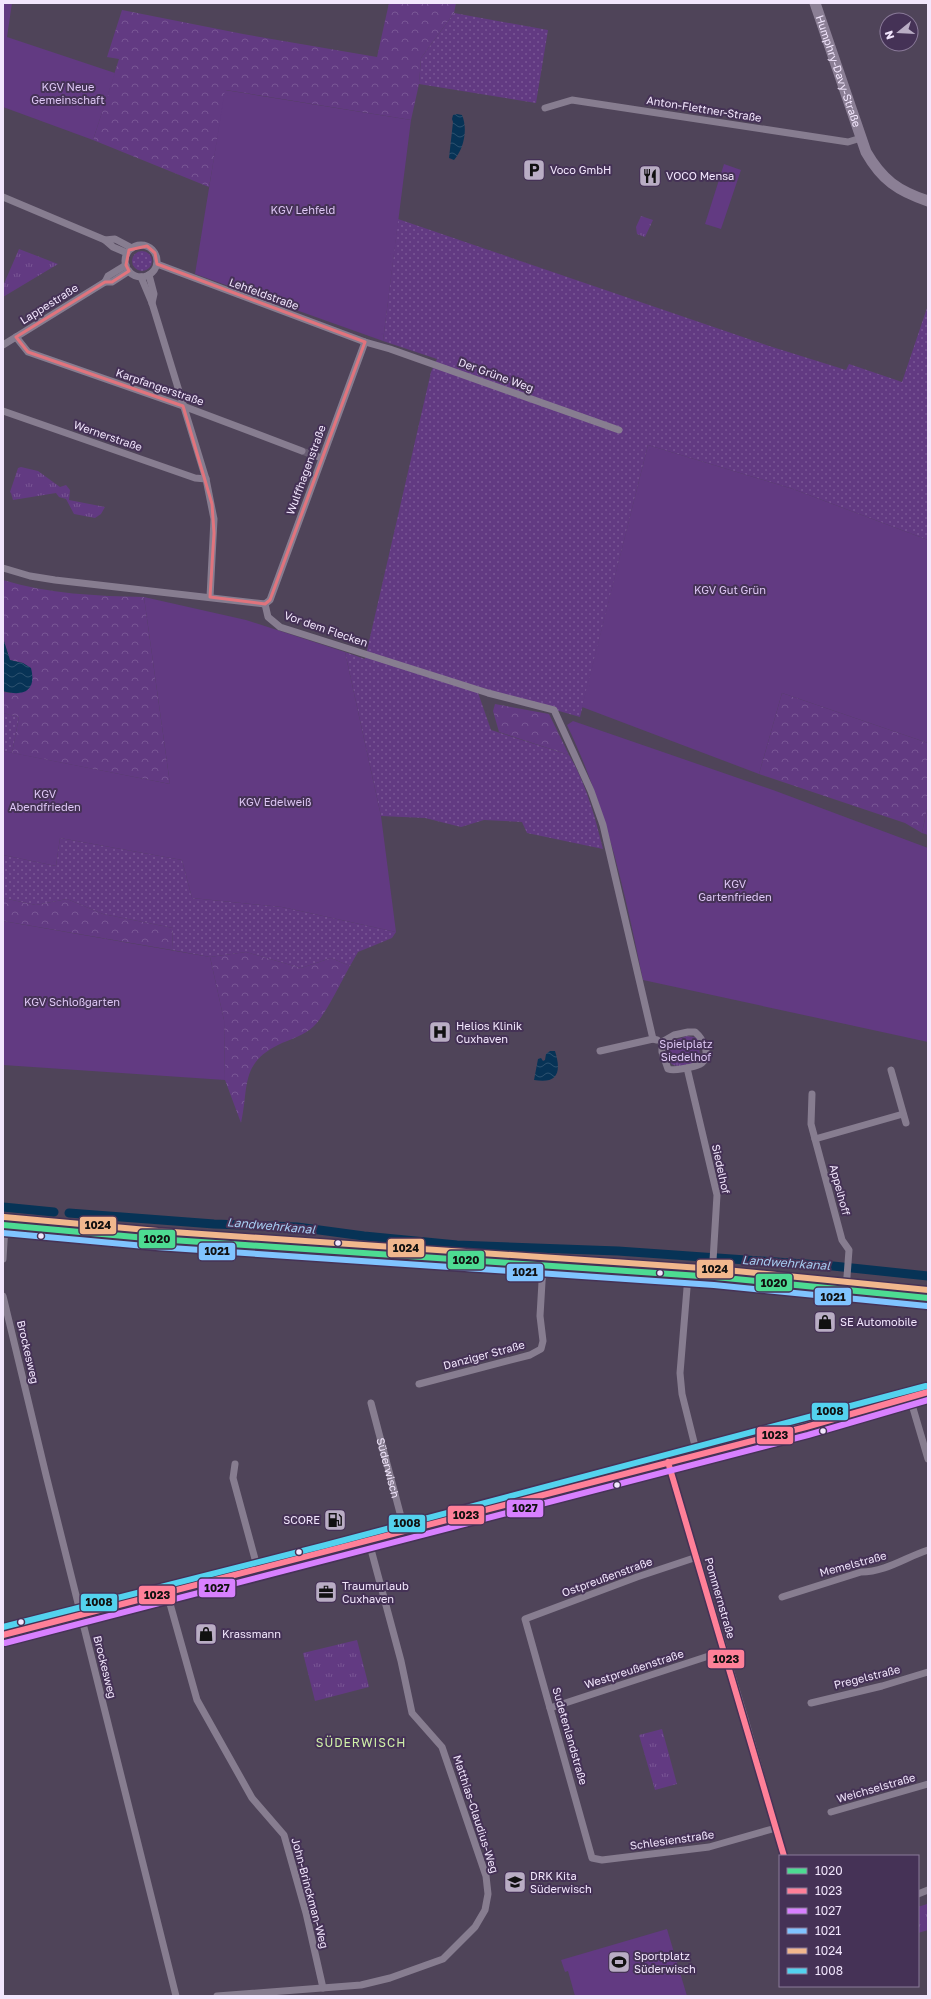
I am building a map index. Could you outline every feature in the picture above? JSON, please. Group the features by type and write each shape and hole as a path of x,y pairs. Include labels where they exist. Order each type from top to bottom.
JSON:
{"main road":[{"path":"4,1225 157,1239 712,1277 928,1298"}],"street":[{"name":"Humphry-Davy-Straße","path":"815,3 866,152 872,163 890,184 899,190 928,201"},
{"name":"Anton-Flettner-Straße","path":"544,108 572,100 848,142 862,138"},
{"name":"Humphry-Davy-Straße","path":"862,138 872,157 892,181 902,188 928,197"},
{"path":"3,197 105,240 115,239 130,250"},
{"path":"130,250 141,245 152,249 157,258 157,264 153,272 145,276"},
{"path":"130,250 127,268 145,276"},
{"name":"Lehfeldstraße","path":"157,264 364,342"},
{"name":"Lappestraße","path":"3,345 105,282 112,282 127,268"},
{"path":"145,276 206,479 214,519 210,597"},
{"name":"Karpfangerstraße","path":"16,337 28,352 183,406 302,451"},
{"name":"Der Grüne Weg","path":"364,342 390,349 619,430"},
{"name":"Wulffhagenstraße","path":"265,604 270,600 364,342"},
{"name":"Wernerstraße","path":"3,411 194,478 206,479"},
{"path":"313,455 322,458"},
{"path":"3,568 30,576 55,580 265,604"},
{"name":"Vor dem Flecken","path":"265,604 268,617 280,627 488,693 554,710 591,791 603,825 653,1039"},
{"path":"600,1051 653,1039 662,1042 674,1035 695,1032 700,1036 705,1048 704,1060 701,1064 672,1070 668,1068 662,1052 662,1042"},
{"name":"Siedelhof","path":"687,1068 717,1195 712,1277"},
{"path":"891,1070 906,1123"},
{"name":"Appelhoff","path":"812,1094 811,1124 842,1240 849,1250 846,1290"},
{"path":"815,1139 903,1114"},
{"path":"3,1259 4,1225"},
{"name":"Danziger Straße","path":"419,1384 530,1355 541,1349 543,1341 540,1316 542,1265"},
{"path":"688,1276 680,1373 682,1394 697,1454"},
{"name":"Brockesweg","path":"3,1296 176,1996"},
{"path":"3,1635 369,1542 928,1393"},
{"path":"910,1398 928,1459"},
{"name":"Süderwisch","path":"371,1403 405,1532"},
{"name":"Pommernstraße","path":"668,1462 784,1855"},
{"path":"235,1464 233,1478 258,1570"},
{"name":"Matthias-Claudius-Weg","path":"217,1996 323,1988 360,1984 390,1978 444,1959 475,1927 485,1910 488,1894 486,1876 442,1747 412,1713 401,1661 369,1542"},
{"name":"Memelstraße","path":"782,1597 861,1572 870,1572 904,1562 908,1556 928,1550"},
{"name":"Ostpreußenstraße","path":"525,1619 637,1577 696,1557"},
{"name":"John-Brinckman-Weg","path":"167,1593 197,1700 252,1798 284,1835 306,1913 323,1988"},
{"name":"Sudetenlandstraße","path":"525,1619 592,1858"},
{"name":"Westpreußenstraße","path":"550,1708 724,1651"},
{"name":"Pregelstraße","path":"811,1703 882,1686 928,1672"},
{"name":"Weichselstraße","path":"831,1812 928,1784"},
{"name":"Schlesienstraße","path":"592,1858 602,1860 709,1847 776,1828"}],"highlighted area":[{"path":"147,246 155,253 157,264 365,342 270,600 265,604 210,597 214,533 212,504 183,406 28,352 16,337 105,282 112,282 129,271 126,265 129,250"}],"green space":[{"name":"KGV Neue Gemeinschaft","path":"3,3 12,3 7,37 115,73 93,140 3,107"},
{"path":"389,3 456,3 454,13 421,58 419,84 411,120 226,90 209,187 93,140 119,59 107,57 122,10 243,34 377,57"},
{"path":"454,13 548,30 536,103 419,84 421,58"},
{"name":"KGV Lehfeld","path":"225,90 411,120 383,341 195,274"},
{"path":"724,164 741,170 721,229 705,224"},
{"path":"641,216 653,220 645,237 637,234 636,227"},
{"path":"398,219 769,346 846,370 849,364 902,382 928,305 928,540 793,489 648,445 580,717 476,687 491,730 569,755 585,789 603,849 527,833 522,822 484,820 461,827 425,818 381,816 345,652 365,659 431,372 437,359 383,341"},
{"path":"19,249 58,264 3,297 3,286"},
{"path":"142,251 149,254 152,261 149,268 142,271 135,268 132,261 135,254"},
{"name":"KGV Gut Grün","path":"648,445 793,489 928,540 928,743 782,693 759,774 582,707"},
{"path":"21,467 38,471 60,487 66,485 70,490 69,500 105,507 101,514 95,518 74,514 66,499 59,497 56,493 13,500 10,492 18,468"},
{"path":"3,580 20,585 55,591 90,595 144,597 170,784 12,753 19,717 3,713 3,692 11,693 23,663 10,660 3,638"},
{"name":"KGV Edelweiß","path":"144,597 246,620 345,652 381,816 396,932 282,907 192,898 182,860 60,838 56,866 3,855 3,751 170,784"},
{"path":"782,693 928,743 928,804 922,833 905,823 759,774"},
{"path":"495,704 549,714 569,755 499,732 493,711"},
{"path":"3,713 19,717 12,753 3,751"},
{"name":"KGV Gartenfrieden","path":"573,721 773,790 928,848 928,1042 643,980 613,850 593,787 567,725"},
{"path":"928,804 928,835 922,833"},
{"path":"60,838 182,860 192,898 282,907 396,932 392,938 358,952 350,966 331,958 301,968 246,952 210,957 172,950 173,928 103,914 67,899 36,905 3,898 3,855 56,866"},
{"path":"3,898 36,905 67,899 103,914 173,928 172,950 3,921"},
{"name":"KGV Schloßgarten","path":"3,921 210,957 224,1020 225,1080 3,1065"},
{"path":"246,952 301,968 331,958 350,966 328,1006 314,1026 301,1035 266,1052 257,1060 248,1078 241,1123 225,1080 224,1020 210,957"},
{"name":"Spielplatz Siedelhof","path":"687,1036 698,1038 700,1055 698,1062 683,1066 671,1064 666,1050 667,1043"},
{"path":"357,1640 369,1687 315,1701 303,1653"},
{"path":"662,1729 677,1784 655,1790 639,1735"},
{"path":"927,1904 928,1930 919,1933 919,1907"},
{"name":"Sportplatz Süderwisch","path":"667,1929 687,1996 575,1996 568,1971 565,1972 561,1960"}],"water":[{"path":"453,115 462,115 465,132 463,145 454,160 449,158 453,122 452,119"},
{"path":"3,638 10,660 23,663 31,668 32,682 27,690 17,693 3,691"},
{"path":"550,1051 555,1051 557,1059 558,1065 556,1075 548,1080 534,1080 538,1059 541,1058 543,1061 545,1060 546,1054"}],"waterway":[{"name":"Landwehrkanal","path":"3,1207 54,1212"},
{"name":"Landwehrkanal","path":"69,1213 214,1224 297,1227 364,1236 457,1245 618,1251 833,1266 928,1276"}],"tunnel":[{"path":"302,451 313,455"}],"transit line":[{"name":"1024","path":"4,1217 158,1231 716,1269 928,1290"},
{"name":"1020","path":"3,1225 157,1239 715,1277 928,1298"},
{"name":"1021","path":"3,1233 156,1247 714,1285 927,1306"},
{"name":"1008","path":"3,1627 326,1545 926,1386"},
{"name":"1023","path":"3,1635 806,1427 928,1392"},
{"name":"1027","path":"5,1643 808,1435 928,1400"},
{"name":"1023","path":"668,1462 784,1855"}],"place":[{"name":"Voco GmbH","path":"534,170"},
{"name":"VOCO Mensa","path":"650,176"},
{"name":"Helios Klinik Cuxhaven","path":"440,1032"},
{"name":"SE Automobile","path":"825,1322"},
{"name":"SCORE","path":"335,1520"},
{"name":"Traumurlaub Cuxhaven","path":"326,1592"},
{"name":"Krassmann","path":"206,1634"},
{"name":"DRK Kita Süderwisch","path":"515,1882"},
{"name":"Sportplatz Süderwisch","path":"619,1962"}],"district":[{"name":"SÜDERWISCH","path":"361,1743"}],"park label":[{"name":"KGV Abendfrieden","path":"45,800"}]}
